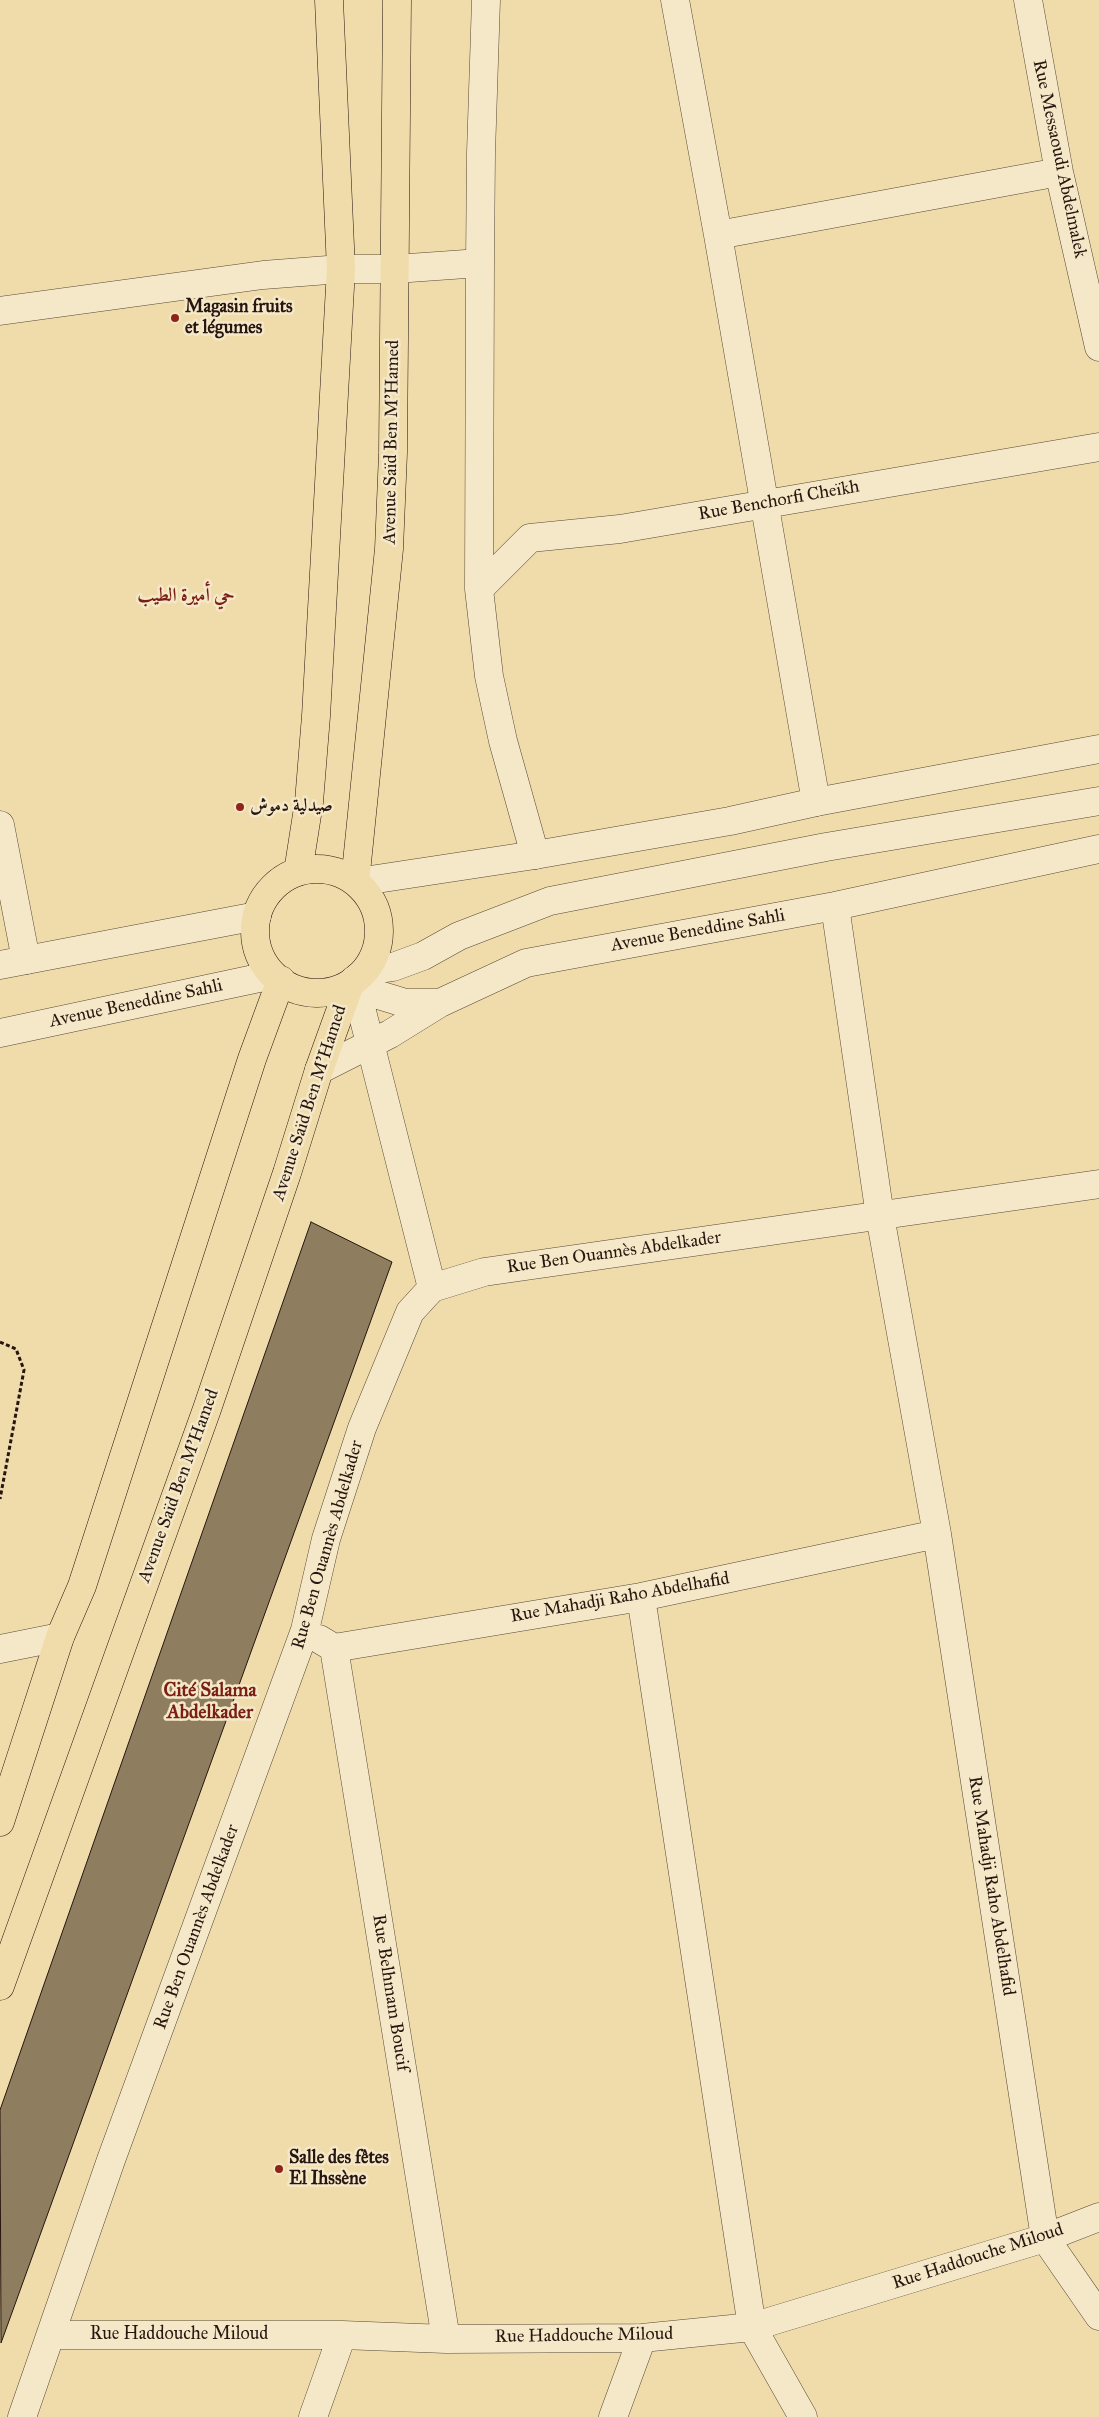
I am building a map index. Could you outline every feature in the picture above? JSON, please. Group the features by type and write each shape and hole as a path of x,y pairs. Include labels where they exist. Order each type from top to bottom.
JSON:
{"main road":[{"path":"298,872 309,802 316,716 341,269 330,0"},
{"name":"Avenue Saïd Ben M'Hamed","path":"356,882 389,549 395,269 397,0"},
{"path":"318,869 337,872 356,882 378,914 380,934 375,954 357,978 331,992 311,993 277,977 260,958 255,937 257,916 265,897 280,881 298,872 318,869"},
{"path":"0,1822 60,1638 82,1586 277,977"},
{"name":"Avenue Saïd Ben M'Hamed","path":"0,1986 207,1409 287,1173 318,1070 357,978"}],"street":[{"path":"486,0 481,153 479,589 489,676 503,741 535,855"},
{"path":"675,0 718,235 816,802"},
{"name":"Rue Messaoudi Abdelmalek","path":"1028,0 1060,172 1099,347"},
{"path":"718,235 1060,172"},
{"path":"0,311 263,275 341,269 395,269 480,263"},
{"name":"Rue Benchorfi Cheïkh","path":"479,589 530,538 620,529 1099,447"},
{"path":"356,882 535,855 730,821 816,802 1099,749"},
{"path":"357,978 423,956 459,936 550,901 826,847 1099,801"},
{"path":"0,825 13,963 257,916"},
{"name":"Avenue Beneddine Sahli","path":"318,1070 390,1034 440,1003 526,963 835,906 1099,850"},
{"name":"Rue Mahadji Raho Abdelhafid","path":"835,906 880,1216 937,1534 1044,2238"},
{"name":"Avenue Beneddine Sahli","path":"0,1032 277,977"},
{"path":"357,978 372,992 405,1002 440,1003"},
{"path":"357,978 371,1043 432,1288"},
{"name":"Rue Ben Ouannès Abdelkader","path":"22,2417 52,2336 111,2160 305,1630 326,1539 362,1428 410,1312 432,1288 484,1272 1099,1184"},
{"name":"Rue Mahadji Raho Abdelhafid","path":"334,1648 641,1597 937,1534"},
{"path":"641,1597 752,2327 803,2417"},
{"path":"305,1630 334,1648"},
{"path":"0,1649 60,1638"},
{"name":"Rue Belhmam Boucif","path":"334,1648 446,2339"},
{"name":"Rue Haddouche Miloud","path":"52,2336 342,2336 446,2339 642,2338 752,2327 1044,2238 1099,2217"},
{"path":"1044,2238 1099,2316"},
{"path":"313,2417 342,2336"},
{"path":"613,2417 642,2338"}],"path":[{"path":"0,1342 16,1349 24,1370 0,1499"}],"building":[{"path":"311,1222 392,1262 1,2343 0,2110"}],"place":[{"name":"Magasin fruits et légumes","path":"175,318"},
{"name":"صيدلية دموش","path":"240,807"},
{"name":"Salle des fêtes El Ihssène","path":"279,2169"}],"district":[{"name":"حي أميرة الطيب","path":"186,596"},
{"name":"Cité Salama Abdelkader","path":"210,1702"}]}
